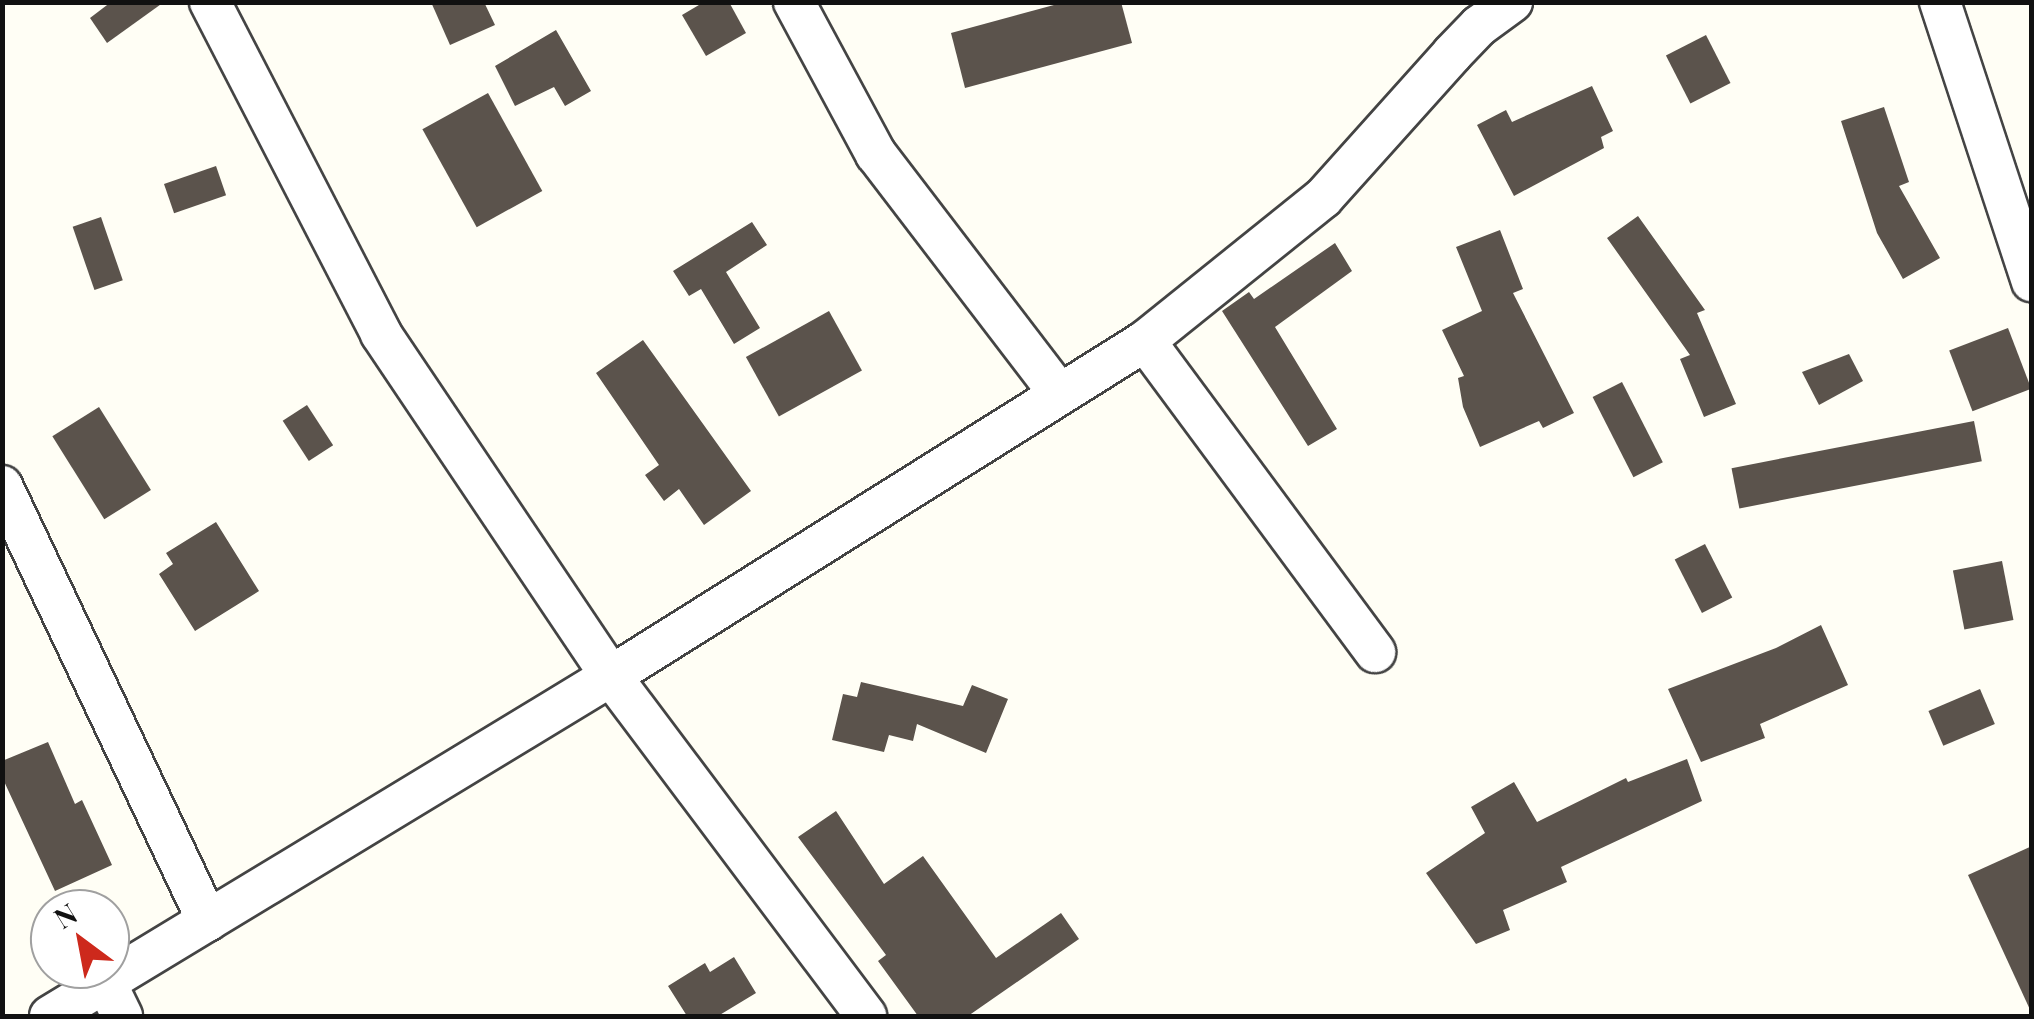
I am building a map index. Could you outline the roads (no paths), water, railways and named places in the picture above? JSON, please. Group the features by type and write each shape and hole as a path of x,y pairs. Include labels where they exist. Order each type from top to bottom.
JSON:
{"street":[{"path":"210,2 381,334 612,676 866,1016"},
{"path":"794,2 876,154 1058,392"},
{"path":"50,1016 114,1000 208,922 612,676 1058,392 1145,341 1323,198 1469,14 1512,2"},
{"path":"1940,2 2030,271"},
{"path":"1145,341 1376,652"},
{"path":"2,486 208,922"}]}
